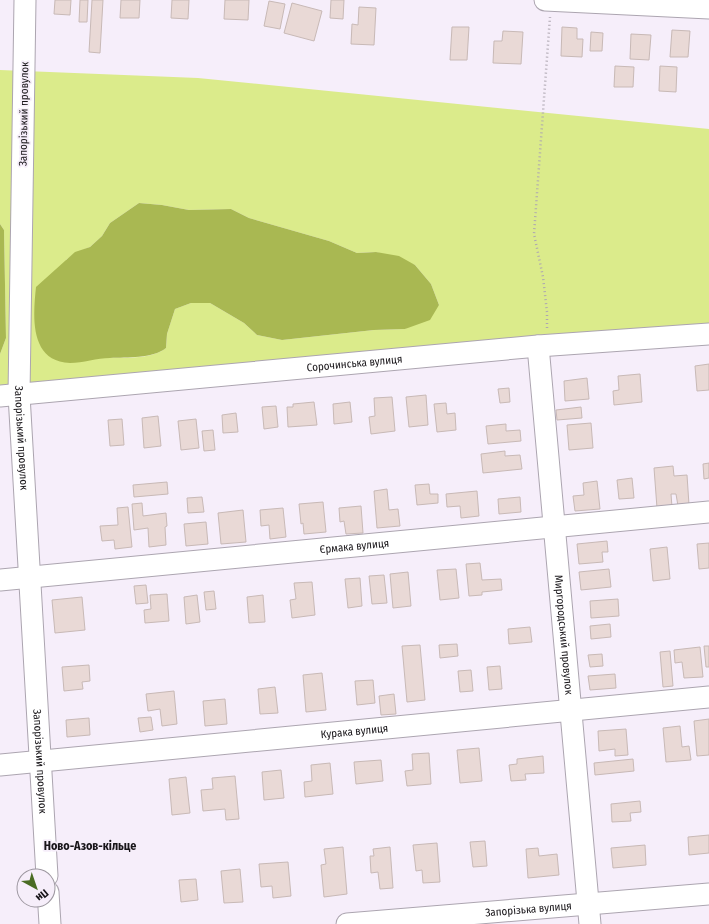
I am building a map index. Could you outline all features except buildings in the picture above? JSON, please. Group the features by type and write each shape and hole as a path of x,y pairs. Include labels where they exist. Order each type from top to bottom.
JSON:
{"street":[{"name":"Запорізький провулок","path":"25,0 9,396 30,577 47,868"},
{"path":"549,0 709,8"},
{"name":"Сорочинська вулиця","path":"9,396 542,346 709,334"},
{"name":"Миргородський провулок","path":"542,346 554,527 589,914"},
{"name":"Єрмака вулиця","path":"0,580 709,512"},
{"name":"Курака вулиця","path":"0,765 709,698"},
{"name":"Запорізька вулиця","path":"347,924 589,914 709,894"},
{"path":"49,908 50,924"}],"path":[{"path":"542,346 548,312 543,277 534,234 549,0"}],"green space":[{"path":"0,70 198,78 709,129 709,323 0,390 0,354 6,338 4,230 0,224","holes":["139,203 162,205 189,210 231,209 249,218 329,241 357,253 376,252 415,265 431,284 439,305 405,329 374,330 282,340 257,335 244,323 210,303 191,303 175,309 167,334 166,348 152,355 143,357 98,358 66,260 75,253 90,247 102,236 110,223"]},
{"path":"139,203 162,205 189,210 231,209 249,218 329,241 357,253 376,252 399,256 415,265 431,284 439,305 430,320 405,329 374,330 282,340 257,335 244,323 210,303 191,303 175,309 167,334 166,348 160,352 147,356 105,358 75,363 57,360 47,354 40,346 36,335 34,311 36,287 75,252 90,247 102,236 110,223"},
{"path":"0,224 4,230 6,338 0,354"}],"district":[{"name":"Ново-Азов-кільце","path":"90,846"}]}
